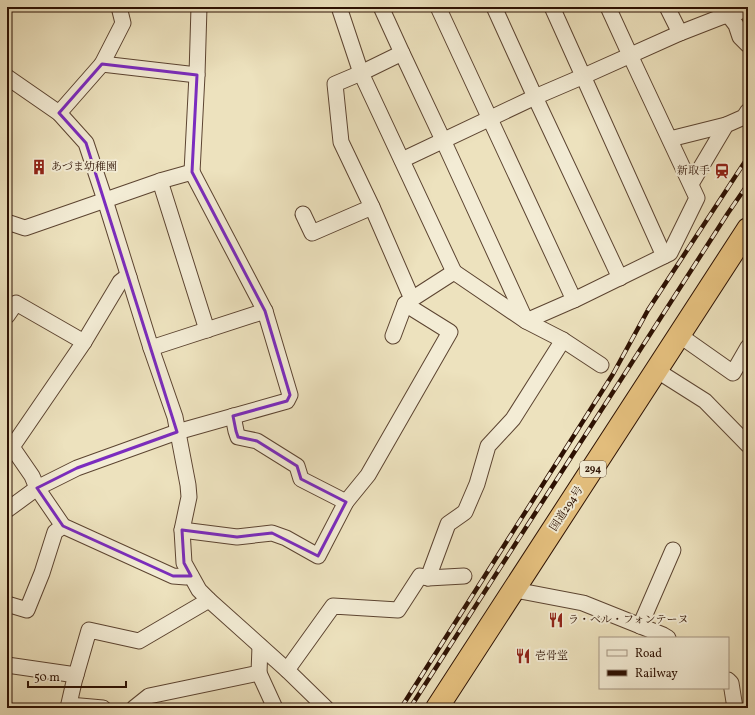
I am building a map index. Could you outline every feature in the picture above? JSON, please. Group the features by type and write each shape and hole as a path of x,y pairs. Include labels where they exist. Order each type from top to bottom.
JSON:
{"highway":[{"name":"国道294号","path":"437,708 748,229"}],"street":[{"path":"59,113 102,64 123,23 119,7"},
{"path":"7,510 37,488 77,468 178,432 287,401 290,396 265,311 192,172 199,7"},
{"path":"340,7 361,73 454,272 526,321 563,340 601,365"},
{"path":"382,7 526,321"},
{"path":"438,7 574,300"},
{"path":"494,7 620,278"},
{"path":"552,7 664,256"},
{"path":"526,321 574,300 670,253 697,198 608,7"},
{"path":"667,7 680,33"},
{"path":"726,11 739,12 747,7"},
{"path":"402,160 535,96 680,33 722,17 726,11"},
{"path":"726,11 736,25 740,37 748,45"},
{"path":"182,530 237,537 272,534 286,538 318,556 346,502 368,475 450,332 408,301 372,207 341,142 335,84 402,53"},
{"path":"102,64 197,75"},
{"path":"7,77 59,113 86,144 130,277 151,348 175,417 189,497 182,530 184,563 199,590 287,670 326,708"},
{"path":"670,139 726,125 744,117 748,111"},
{"path":"691,184 726,125"},
{"path":"7,222 24,228 160,181 192,172"},
{"path":"160,181 207,330"},
{"path":"303,214 312,233 372,207"},
{"path":"393,336 408,301 454,272"},
{"path":"130,277 125,278 120,282 84,342 12,447 32,476 37,488 63,526 173,576 191,576"},
{"path":"7,316 16,303 84,342"},
{"path":"151,348 265,311"},
{"path":"679,335 733,373 748,348"},
{"path":"428,578 448,524 465,512 477,484 488,446 513,419 563,340"},
{"path":"656,370 705,401 748,444"},
{"path":"233,416 238,436 257,441 297,466 301,479 346,502"},
{"path":"7,604 27,610 42,572 55,532 63,526"},
{"path":"640,626 673,550"},
{"path":"287,670 334,606 398,610 420,576 428,578 464,576"},
{"path":"515,590 584,603 666,637"},
{"path":"103,708 69,706 89,630 139,641 209,600"},
{"path":"260,646 259,674 275,708"},
{"path":"7,665 76,675"},
{"path":"134,708 149,696 259,674"},
{"path":"729,681 731,683 735,708"}],"highlighted area":[{"path":"102,64 197,75 192,172 265,311 290,395 287,401 233,416 236,431 238,437 257,441 297,466 301,479 346,502 318,556 272,533 237,537 182,530 184,563 191,576 173,576 63,526 37,488 77,468 177,432 86,143 59,113"}],"railway":[{"path":"401,708 613,374 648,310 748,157"},
{"path":"410,708 748,184"}],"place":[{"name":"あづま幼稚園","path":"39,167"},
{"name":"新取手","path":"722,171"},
{"name":"ラ・ベル・フォンテーヌ","path":"556,620"},
{"name":"壱骨堂","path":"523,656"}]}
